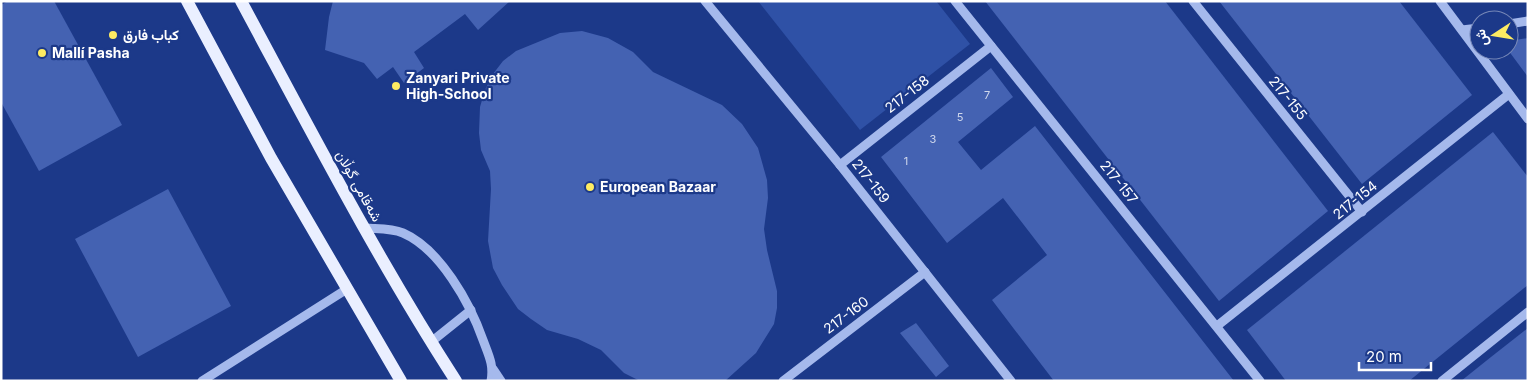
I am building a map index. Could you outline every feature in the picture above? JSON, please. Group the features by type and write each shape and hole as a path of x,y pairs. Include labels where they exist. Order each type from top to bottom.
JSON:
{"main road":[{"path":"187,1 272,158 401,381"},
{"name":"شەقامی گوڵان","path":"243,3 365,228 431,342 456,381"}],"street":[{"name":"217-159","path":"705,1 840,165 1011,381"},
{"name":"217-157","path":"955,1 1260,381"},
{"name":"217-155","path":"1193,1 1362,212"},
{"path":"1440,1 1528,118"},
{"path":"1462,30 1469,29"},
{"name":"217-158","path":"840,165 991,46"},
{"name":"217-154","path":"1217,326 1509,94"},
{"path":"365,228 392,229 404,233 424,246 453,280 471,310 493,369 501,381"},
{"name":"217-160","path":"783,381 925,272"},
{"path":"202,381 347,289"},
{"path":"431,342 471,310"},
{"path":"1442,381 1528,312"},
{"path":"491,381 493,369"}],"shaded area":[{"path":"758,1 936,1 970,44 860,130"}],"building":[{"name":"Mallí Pasha","path":"8,1 54,1 122,125 39,171 1,102 1,5"},
{"path":"333,1 510,1 478,30 465,14 414,52 424,68 404,83 393,67 377,79 364,63 325,50"},
{"path":"985,1 1165,1 1328,211 1219,301"},
{"path":"1219,1 1399,1 1472,95 1362,184"},
{"path":"582,31 608,38 633,52 653,72 722,105 742,124 758,148 767,180 768,198 764,229 777,291 777,308 774,324 756,353 725,381 640,381 624,373 601,350 578,339 547,330 531,319 518,309 493,268 488,241 491,189 490,171 481,150 479,133 480,107 485,90 493,74 503,61 516,51 560,33"},
{"path":"1528,38 1528,77 1515,60 1519,60 1519,39"},
{"path":"991,68 1013,97 958,142 981,170 1035,126 1234,381 1054,381 992,300 1047,255 1003,198 947,243 881,157"},
{"path":"1493,132 1528,177 1528,285 1409,381 1286,381 1247,330"},
{"path":"168,189 231,306 138,357 75,239"},
{"path":"916,323 949,366 936,377 900,333"},
{"path":"1528,328 1528,381 1461,381 1491,357"}],"place":[{"name":"كباب فارق","path":"113,35"},
{"name":"Mallí Pasha","path":"42,53"},
{"name":"Zanyari Private High-School","path":"396,86"},
{"name":"European Bazaar","path":"590,187"}]}
